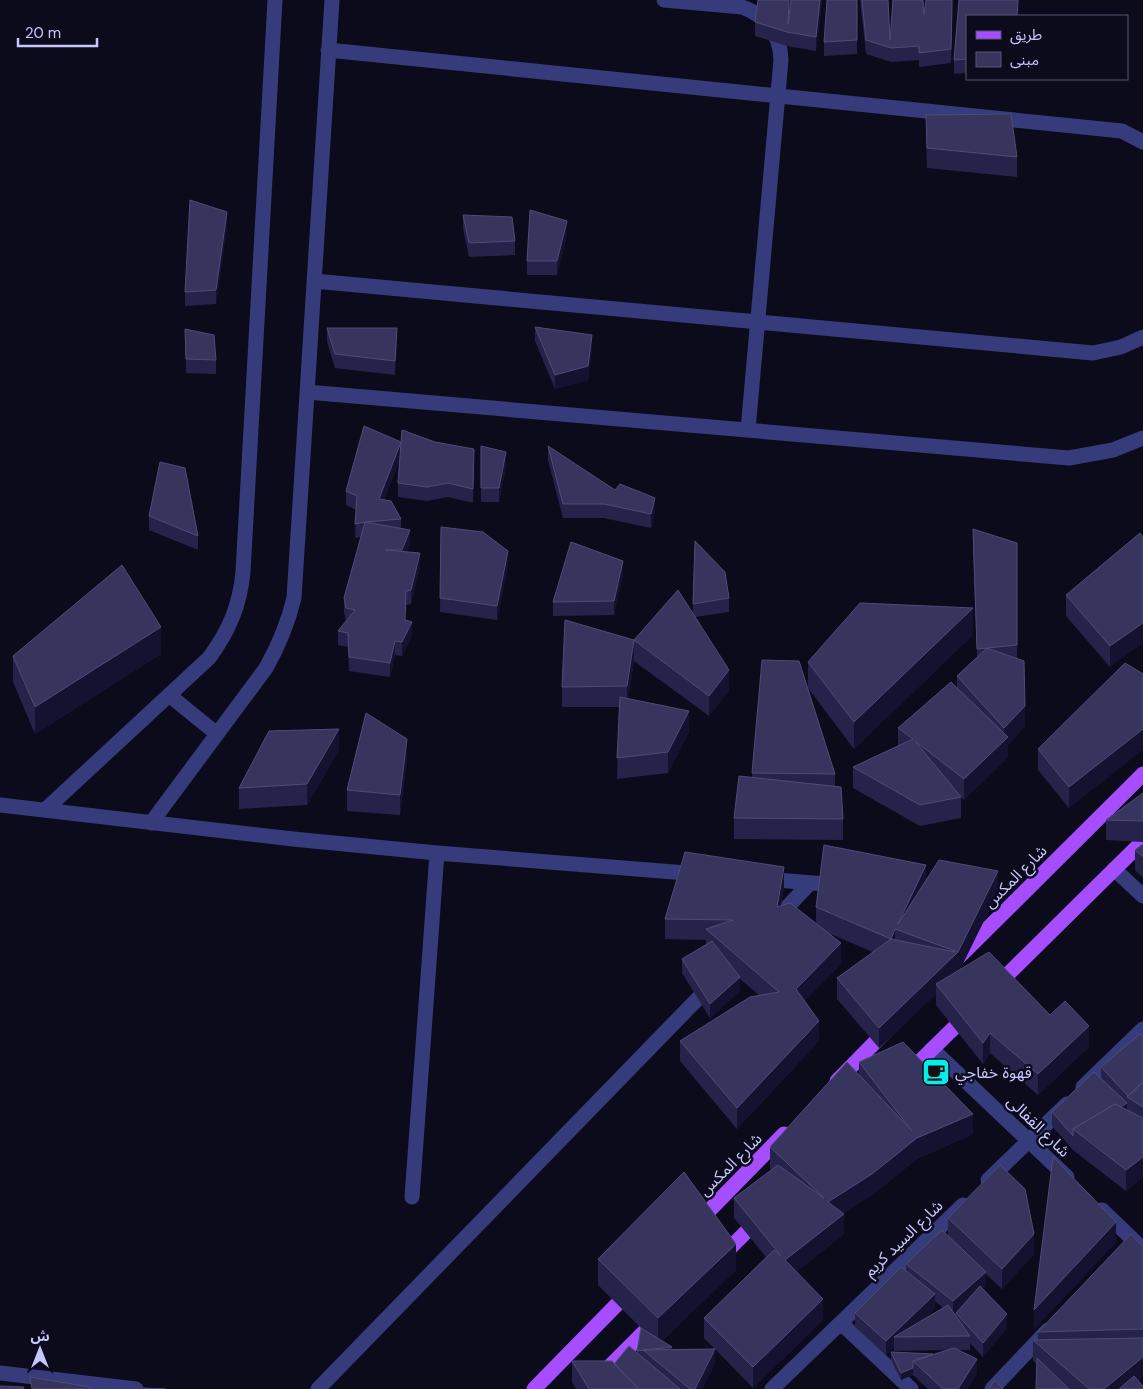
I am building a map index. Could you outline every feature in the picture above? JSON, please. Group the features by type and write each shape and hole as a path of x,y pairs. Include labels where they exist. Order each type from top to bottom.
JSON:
{"main road":[{"name":"شارع المكس","path":"947,969 1143,774"},
{"path":"897,1084 1143,841"},
{"path":"829,1088 899,1017"},
{"name":"شارع المكس","path":"690,1230 794,1124"},
{"path":"712,1265 769,1210"},
{"path":"534,1389 641,1280"},
{"path":"587,1389 663,1314"}],"street":[{"path":"45,810 209,658 222,641 235,613 242,589 275,0"},
{"path":"151,823 266,668 280,643 294,598 332,0"},
{"path":"664,0 742,7 760,15 770,24 777,35 781,47 759,323 748,430"},
{"path":"328,50 1122,132 1143,142"},
{"path":"314,281 1093,353 1121,347 1143,337"},
{"path":"308,392 1070,458 1113,450 1143,438"},
{"path":"169,695 217,734"},
{"path":"0,805 437,853 714,875"},
{"path":"412,1198 437,853"},
{"path":"1114,869 1143,896"},
{"path":"752,878 852,886"},
{"path":"769,926 810,883"},
{"path":"980,916 995,921"},
{"path":"318,1389 720,976"},
{"name":"شارع السيد كريم","path":"772,1389 1143,1029"},
{"name":"شارع القفالى","path":"932,1049 1078,1187"},
{"path":"1091,1200 1136,1241"},
{"path":"992,1389 1059,1318"},
{"path":"841,1323 911,1389"},
{"path":"0,1374 136,1389"}],"building":[{"path":"758,0 789,0 788,24 791,0 820,0 816,37 787,32 755,22"},
{"path":"827,0 857,0 857,40 824,42"},
{"path":"862,0 888,0 890,40 893,0 923,0 924,15 926,0 952,0 951,49 919,53 919,46 891,48 866,40"},
{"path":"959,0 1018,0 1017,15 966,15 966,59 954,60"},
{"path":"1011,114 1017,157 927,148 926,115"},
{"path":"190,200 227,212 216,290 185,292"},
{"path":"530,210 567,221 557,261 527,261"},
{"path":"463,215 512,217 515,241 469,243"},
{"path":"535,327 592,335 588,366 555,375"},
{"path":"327,328 397,328 395,361 335,354"},
{"path":"185,329 214,335 216,360 186,359"},
{"path":"364,426 401,442 379,499 391,501 401,519 355,524 357,496 346,491"},
{"path":"402,430 435,442 474,449 473,489 448,483 427,487 398,483"},
{"path":"481,446 506,452 499,488 481,488"},
{"path":"548,446 615,490 620,484 655,498 651,514 604,504 563,504"},
{"path":"160,462 185,468 198,536 149,516"},
{"path":"365,522 410,530 402,550 385,550 420,553 411,590 406,591 405,620 412,622 402,642 395,641 390,663 349,657 348,633 338,631 355,610 346,608 344,598"},
{"path":"441,527 483,532 508,551 497,606 440,598"},
{"path":"973,529 1017,543 1017,645 977,649"},
{"path":"1140,533 1143,537 1143,623 1110,646 1066,595"},
{"path":"695,541 725,572 729,598 693,604"},
{"path":"571,542 623,561 614,601 553,602"},
{"path":"122,565 161,627 35,707 13,656"},
{"path":"678,590 729,670 709,696 634,640"},
{"path":"860,603 973,608 854,722 808,662"},
{"path":"565,620 634,640 627,686 562,687"},
{"path":"987,648 1024,661 1025,706 1004,728 957,676"},
{"path":"762,660 799,661 835,774 752,773"},
{"path":"1125,663 1143,674 1143,729 1069,787 1038,749"},
{"path":"951,682 1008,737 964,779 915,741 961,797 920,805 853,767 913,739 898,728"},
{"path":"620,697 689,711 668,752 617,758"},
{"path":"366,713 407,739 400,795 347,790"},
{"path":"339,729 307,784 239,788 269,731"},
{"path":"739,776 841,787 843,819 734,818"},
{"path":"1143,793 1143,821 1106,820"},
{"path":"1143,844 1143,857 1135,850"},
{"path":"824,845 926,865 898,924 939,860 998,871 958,952 879,1028 837,978 891,939 816,907","holes":["895,929 955,951 955,952 891,939"]},
{"path":"685,852 784,867 777,907 790,903 841,943 796,989 819,1021 737,1108 680,1041 750,997 779,992 706,929 733,920 665,919"},
{"path":"712,941 740,977 710,1004 682,959"},
{"path":"989,952 1050,1015 1065,1001 1089,1026 1038,1074 990,1033 983,1043 936,984"},
{"path":"1140,1034 1143,1037 1143,1082 1128,1096 1101,1067"},
{"path":"903,1042 973,1114 917,1138 872,1174 828,1202 844,1214 785,1260 823,1299 753,1367 704,1318 774,1250 781,1256 734,1198 778,1165 824,1198 770,1147 847,1062 912,1131 859,1062"},
{"path":"1094,1072 1127,1103 1121,1107 1115,1104 1073,1129 1073,1136 1052,1112"},
{"path":"1143,1082 1143,1107 1127,1097"},
{"path":"1115,1104 1143,1118 1143,1157 1126,1170 1073,1129"},
{"path":"1053,1157 1116,1222 1034,1310"},
{"path":"1000,1165 1025,1189 1034,1234 1002,1269 948,1218"},
{"path":"684,1172 736,1244 658,1318 598,1259"},
{"path":"942,1230 986,1272 953,1301 906,1264"},
{"path":"1131,1234 1143,1247 1143,1329 1038,1332"},
{"path":"901,1267 935,1294 886,1341 855,1313"},
{"path":"980,1286 1007,1314 983,1343 956,1313"},
{"path":"948,1305 970,1336 894,1337"},
{"path":"641,1328 672,1347 637,1351"},
{"path":"1143,1338 1143,1357 1104,1389 1089,1389 1033,1340"},
{"path":"629,1346 680,1389 639,1389 614,1364"},
{"path":"954,1348 977,1359 958,1389 943,1389 913,1361"},
{"path":"715,1349 695,1389 690,1389 643,1350"},
{"path":"891,1352 933,1354 913,1361 913,1368 901,1373"},
{"path":"1037,1358 1069,1389 1036,1389"},
{"path":"572,1361 612,1361 639,1389 589,1389"},
{"path":"1134,1376 1143,1386 1143,1389 1119,1389"},
{"path":"30,1377 90,1387 90,1389 32,1389"},
{"path":"995,1380 1003,1389 988,1389"},
{"path":"0,1386 24,1387 23,1389 0,1389"}],"place":[{"name":"قهوة خفاجي","path":"936,1072"}]}
